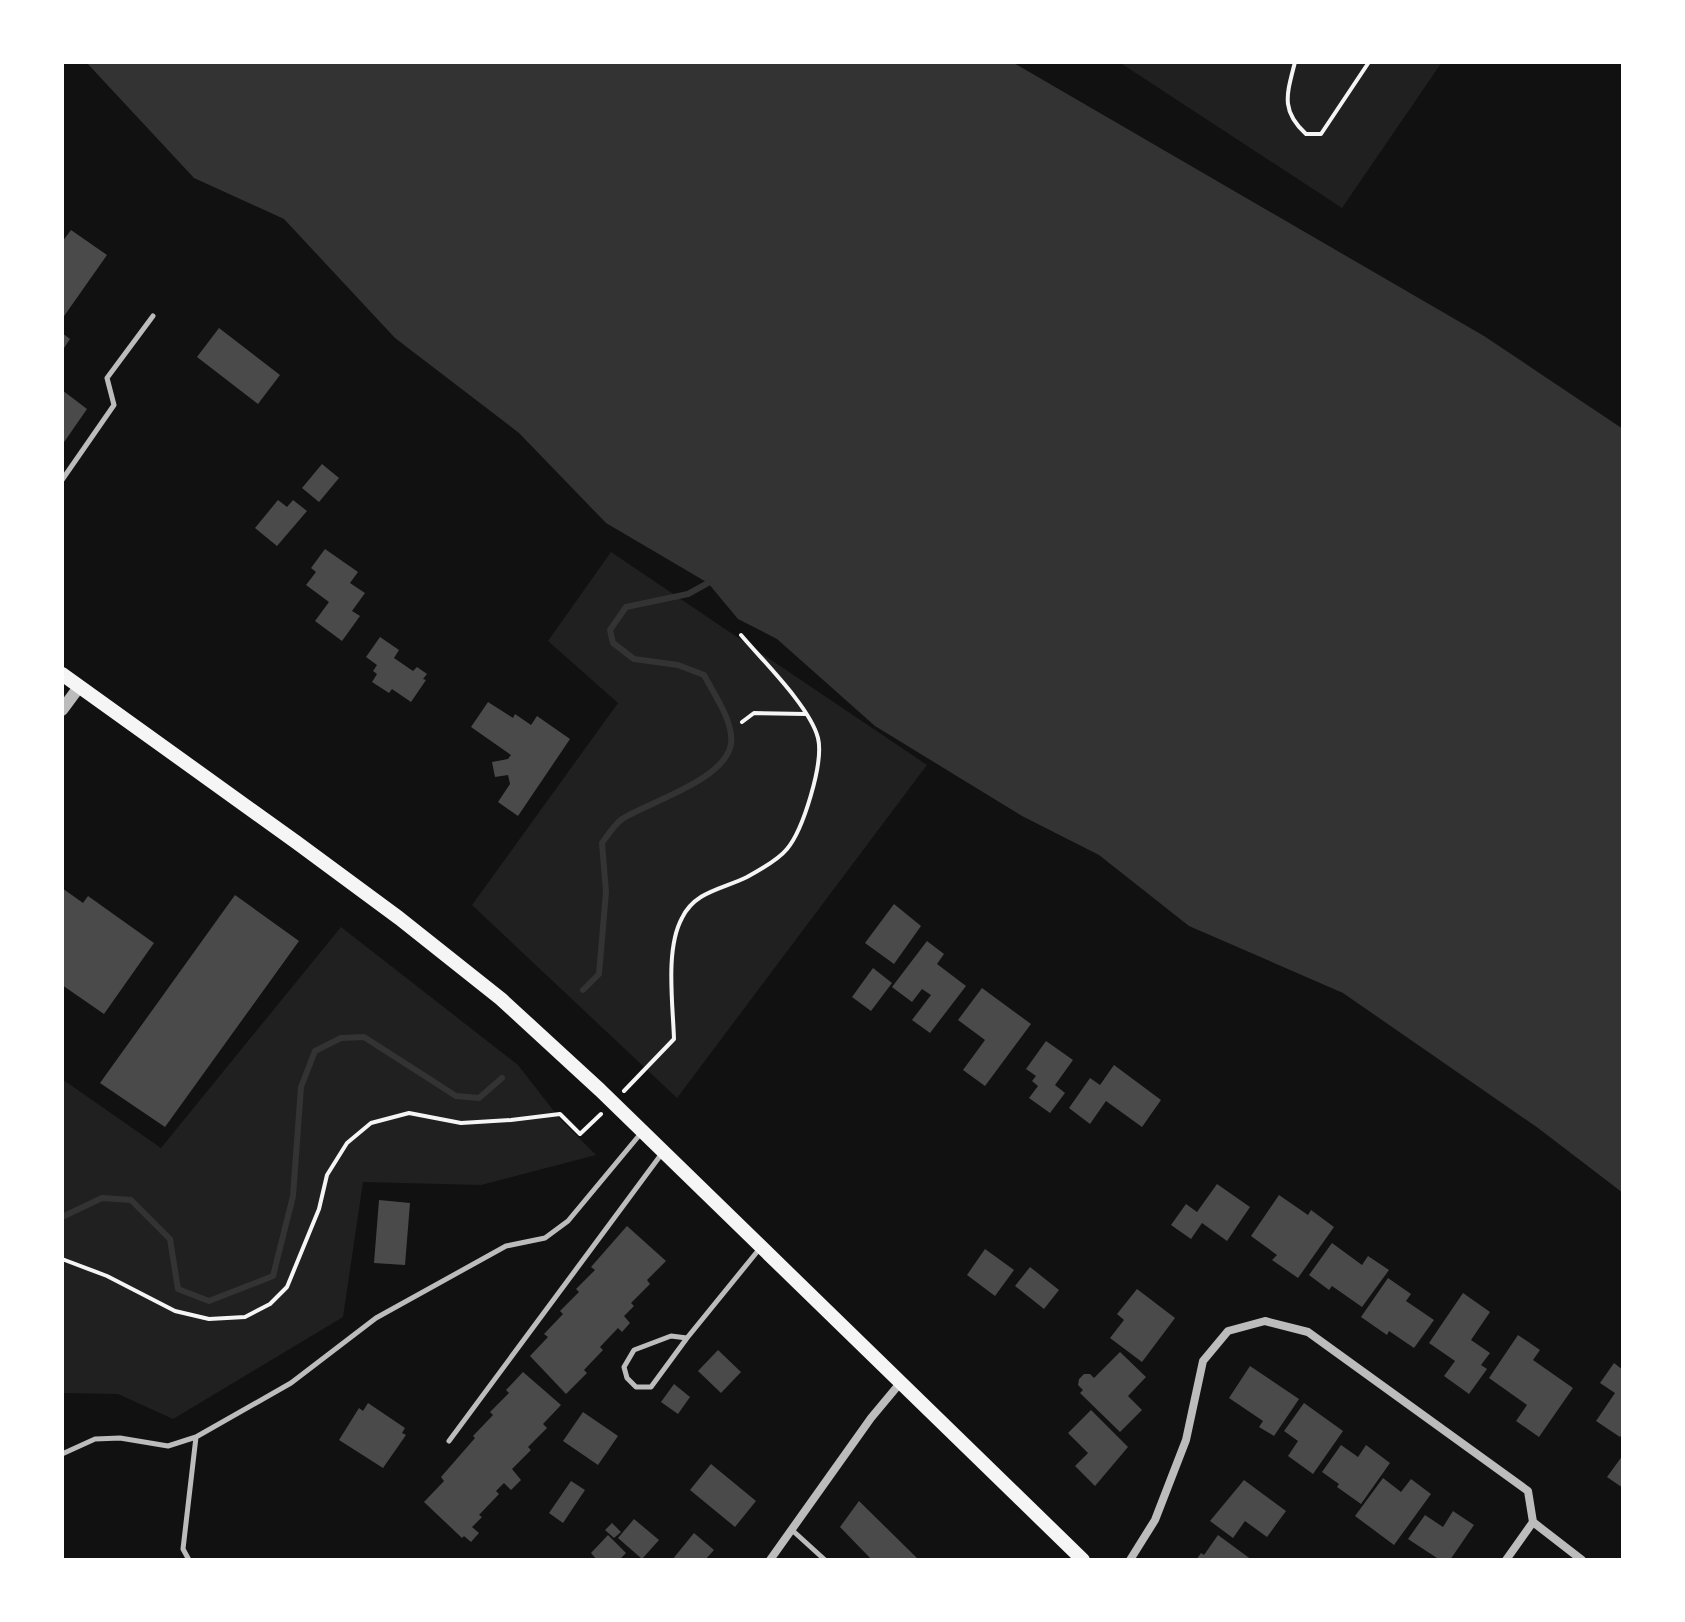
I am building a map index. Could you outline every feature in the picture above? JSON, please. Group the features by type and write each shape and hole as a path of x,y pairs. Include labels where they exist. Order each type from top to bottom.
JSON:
{"main road":[{"path":"62,674 399,918 501,999 612,1102 1083,1560"}],"street":[{"path":"62,710 79,687"},
{"path":"1130,1560 1155,1520 1186,1440 1203,1361 1228,1331 1265,1321 1308,1332 1528,1491 1533,1522 1582,1560"},
{"path":"770,1560 871,1418 901,1382"},
{"path":"1506,1560 1533,1522"}],"lane":[{"path":"62,480 114,405 107,378 153,316"},
{"path":"62,1454 95,1439 120,1438 168,1446 196,1437 291,1383 376,1318 506,1246 545,1238 568,1221 643,1132"},
{"path":"449,1441 663,1152"},
{"path":"687,1338 671,1336 634,1350 624,1367 627,1378 636,1387 651,1387 761,1247"},
{"path":"189,1560 183,1549 196,1437"},
{"path":"792,1529 825,1560"}],"path":[{"path":"1295,62 1286,99 1293,122 1306,134 1321,134 1369,62"},
{"path":"62,1259 107,1276 175,1311 209,1319 245,1317 270,1304 287,1287 319,1209 327,1175 347,1143 371,1123 409,1113 461,1123 560,1114 580,1134 674,1039 672,976 676,939 680,920 691,903 715,888 746,877 788,848 807,805 818,768 818,738 806,714 741,635"},
{"path":"742,722 754,713 806,714"}],"shaded area":[{"path":"86,62 1012,62 1484,336 1623,429 1623,1193 1538,1128 1343,993 1189,926 1099,855 1022,816 875,726 777,639 738,619 708,583 606,523 519,433 395,338 284,219 194,178"},
{"path":"1119,62 1442,62 1342,208"},
{"path":"611,552 927,765 677,1098 472,905 618,703 548,641"},
{"path":"341,927 518,1065 560,1119 596,1155 481,1185 363,1182 343,1317 173,1419 118,1394 62,1393 62,1079 161,1148"}],"building":[{"path":"71,230 107,255 62,319 62,242"},
{"path":"219,328 280,375 258,404 197,357"},
{"path":"62,333 70,339 62,351"},
{"path":"62,390 87,409 62,445"},
{"path":"322,464 339,478 319,502 302,488"},
{"path":"278,500 287,507 293,500 307,511 277,546 255,528"},
{"path":"325,549 358,572 350,583 365,593 352,611 360,616 342,641 315,621 329,602 306,585 316,572 311,568"},
{"path":"380,637 399,650 394,658 413,671 417,667 427,674 411,702 392,689 389,693 372,682 377,674 373,671 377,665 366,657"},
{"path":"488,702 531,725 537,716 570,739 518,816 498,802 510,784 508,775 495,777 492,762 508,759 511,755 471,727"},
{"path":"62,888 83,903 88,896 154,943 104,1014 62,985"},
{"path":"235,895 299,941 165,1127 100,1083"},
{"path":"894,904 921,926 894,964 865,943"},
{"path":"927,941 944,954 937,964 966,986 930,1033 912,1020 931,995 922,989 912,1002 892,987"},
{"path":"873,968 892,983 871,1011 852,997"},
{"path":"982,988 1031,1024 985,1086 963,1070 985,1040 958,1020"},
{"path":"1046,1041 1073,1060 1055,1085 1065,1093 1050,1113 1029,1098 1038,1086 1032,1081 1036,1076 1026,1069"},
{"path":"1114,1065 1161,1100 1142,1127 1106,1101 1090,1124 1069,1108 1090,1078 1100,1085"},
{"path":"1217,1184 1250,1207 1227,1241 1202,1223 1191,1239 1171,1225 1186,1204 1197,1212"},
{"path":"1279,1195 1308,1215 1311,1210 1334,1227 1298,1278 1272,1260 1277,1255 1251,1236"},
{"path":"379,1200 410,1203 405,1265 374,1263"},
{"path":"627,1226 666,1261 647,1280 650,1284 631,1303 634,1306 624,1316 630,1323 622,1332 618,1328 600,1347 603,1350 584,1370 587,1373 566,1394 530,1356 548,1337 544,1334 563,1314 560,1311 579,1292 576,1289 595,1270 591,1267"},
{"path":"1332,1243 1362,1265 1368,1256 1389,1270 1362,1307 1332,1286 1329,1290 1309,1275"},
{"path":"985,1249 1014,1270 995,1296 967,1275"},
{"path":"1030,1267 1059,1290 1044,1309 1015,1286"},
{"path":"1388,1278 1411,1294 1406,1301 1434,1320 1414,1348 1389,1331 1387,1335 1361,1317"},
{"path":"1137,1289 1175,1318 1142,1362 1110,1338 1124,1320 1117,1314"},
{"path":"1463,1293 1490,1312 1471,1340 1490,1353 1481,1365 1487,1369 1469,1394 1444,1376 1455,1361 1429,1343"},
{"path":"1518,1335 1540,1350 1533,1360 1573,1388 1539,1437 1516,1421 1527,1405 1489,1378"},
{"path":"718,1350 741,1372 721,1393 698,1371"},
{"path":"1120,1352 1146,1377 1128,1396 1142,1410 1120,1432 1080,1393 1083,1390 1078,1385 1084,1374 1094,1378"},
{"path":"1614,1363 1623,1370 1623,1433 1620,1437 1596,1421 1615,1393 1600,1383"},
{"path":"1250,1366 1299,1399 1274,1436 1259,1427 1263,1421 1229,1398"},
{"path":"523,1372 561,1405 543,1424 547,1428 528,1447 531,1450 512,1469 521,1480 511,1490 504,1483 496,1491 499,1494 479,1515 482,1517 472,1527 479,1533 471,1542 464,1536 462,1538 424,1502 444,1481 441,1477 493,1415 490,1412 509,1393 506,1390"},
{"path":"674,1384 690,1397 678,1414 661,1402"},
{"path":"368,1403 405,1428 402,1433 406,1435 383,1468 339,1440 359,1408 363,1411"},
{"path":"1304,1403 1343,1431 1313,1474 1288,1456 1298,1441 1284,1431"},
{"path":"1091,1410 1128,1447 1095,1486 1075,1466 1088,1453 1068,1433"},
{"path":"583,1412 618,1436 598,1465 563,1441"},
{"path":"1341,1445 1358,1457 1366,1445 1390,1463 1361,1504 1322,1472"},
{"path":"1623,1455 1623,1488 1607,1477"},
{"path":"711,1464 756,1501 735,1527 690,1490"},
{"path":"1383,1478 1401,1492 1411,1479 1431,1494 1394,1545 1355,1516"},
{"path":"1244,1480 1286,1511 1267,1537 1245,1521 1233,1538 1210,1521"},
{"path":"571,1481 585,1490 563,1523 549,1513"},
{"path":"859,1501 919,1560 872,1560 840,1527"},
{"path":"1453,1511 1474,1525 1450,1560 1440,1560 1408,1539 1425,1515 1443,1527"},
{"path":"634,1519 659,1540 642,1559 618,1538"},
{"path":"612,1523 621,1532 614,1538 605,1530"},
{"path":"694,1533 714,1550 705,1560 672,1560"},
{"path":"608,1535 626,1553 619,1560 597,1560 591,1553"},
{"path":"1218,1535 1252,1560 1196,1560 1201,1553 1204,1555"}],"waterway":[{"path":"583,990 599,974 606,892 602,843 622,819 702,779 726,757 731,744 726,718 704,675 678,665 634,659 613,643 610,630 626,607 688,594 708,583"},
{"path":"62,1217 102,1198 131,1200 170,1239 178,1289 209,1301 273,1276 293,1196 301,1087 315,1051 341,1038 364,1037 456,1096 479,1098 502,1078"}]}
